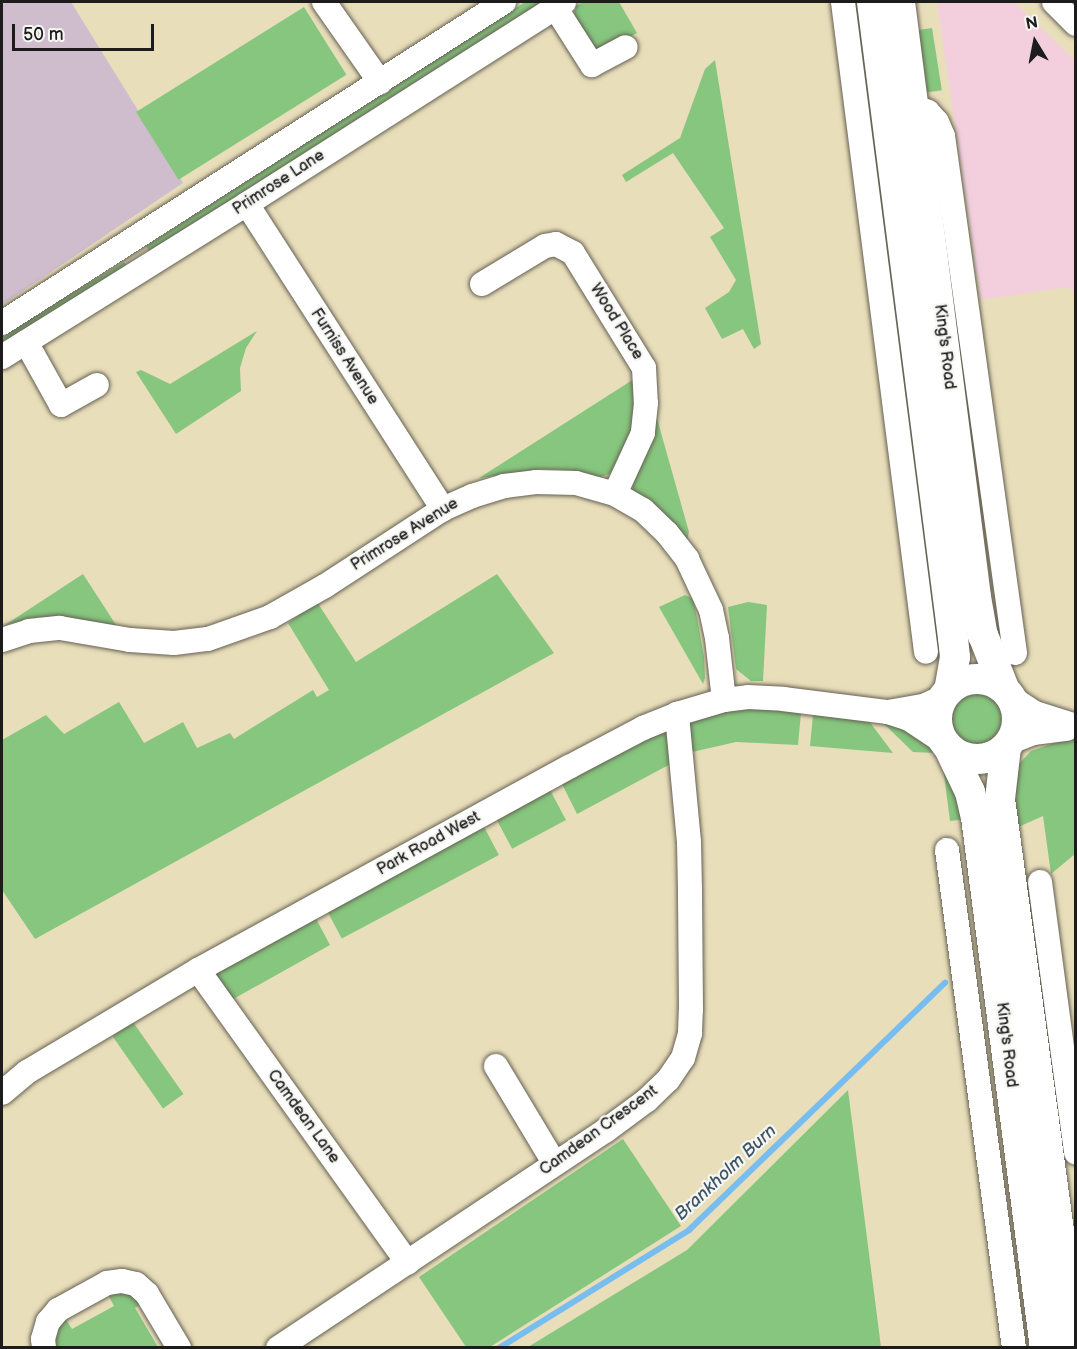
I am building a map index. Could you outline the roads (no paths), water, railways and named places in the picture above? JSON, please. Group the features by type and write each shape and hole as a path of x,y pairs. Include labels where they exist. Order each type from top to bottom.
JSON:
{"main road":[{"name":"King's Road","path":"872,2 930,572 955,657 946,694 936,717 938,731 970,792 987,897 1046,1347"},
{"name":"King's Road","path":"900,2 976,597 983,635 1008,693 1017,723 1001,768 1000,799 1029,909 1075,1347"},
{"path":"946,694 967,679 980,678 1008,693"},
{"path":"947,746 968,758 981,759 994,756 1008,745"}],"street":[{"path":"324,2 380,82"},
{"name":"Primrose Lane","path":"2,323 504,2"},
{"path":"843,2 930,572 926,652"},
{"path":"1054,2 1076,24"},
{"name":"Primrose Lane","path":"2,357 560,4 592,64 626,47"},
{"path":"914,106 928,112 937,122 943,136 1015,653"},
{"name":"Furniss Avenue","path":"247,204 443,509"},
{"path":"129,242 145,268"},
{"name":"Wood Place","path":"482,284 545,246 556,244 573,253 644,368 646,403 642,433 615,494"},
{"path":"26,342 62,405 97,385"},
{"name":"Primrose Avenue","path":"2,640 29,631 60,628 130,640 174,643 208,639 238,631 270,617 325,586 443,509 472,496 504,486 536,482 576,483 615,494 643,510 667,533 698,579 711,610 717,638 724,700"},
{"path":"976,597 1006,593"},
{"path":"1008,693 1035,713 1076,727"},
{"name":"Park Road West","path":"888,712 926,705 946,694"},
{"name":"Park Road West","path":"2,1093 27,1072 198,970 569,767 644,728 677,714 724,700 748,697 783,699 888,712 909,719 947,746"},
{"name":"Camdean Crescent","path":"278,1347 408,1263 647,1100 668,1080 683,1058 690,1033 689,842 677,714"},
{"path":"1008,745 1033,733 1076,727"},
{"path":"947,850 1014,1347"},
{"path":"1040,882 1029,909 1076,1153"},
{"path":"954,902 987,897"},
{"name":"Camdean Lane","path":"198,970 408,1263"},
{"path":"496,1066 555,1164"},
{"path":"44,1347 43,1339 48,1322 58,1310 107,1283 122,1281 136,1284 147,1294 179,1347"}],"waterway":[{"name":"Brankholm Burn","path":"499,1348 689,1230 945,983"}]}
